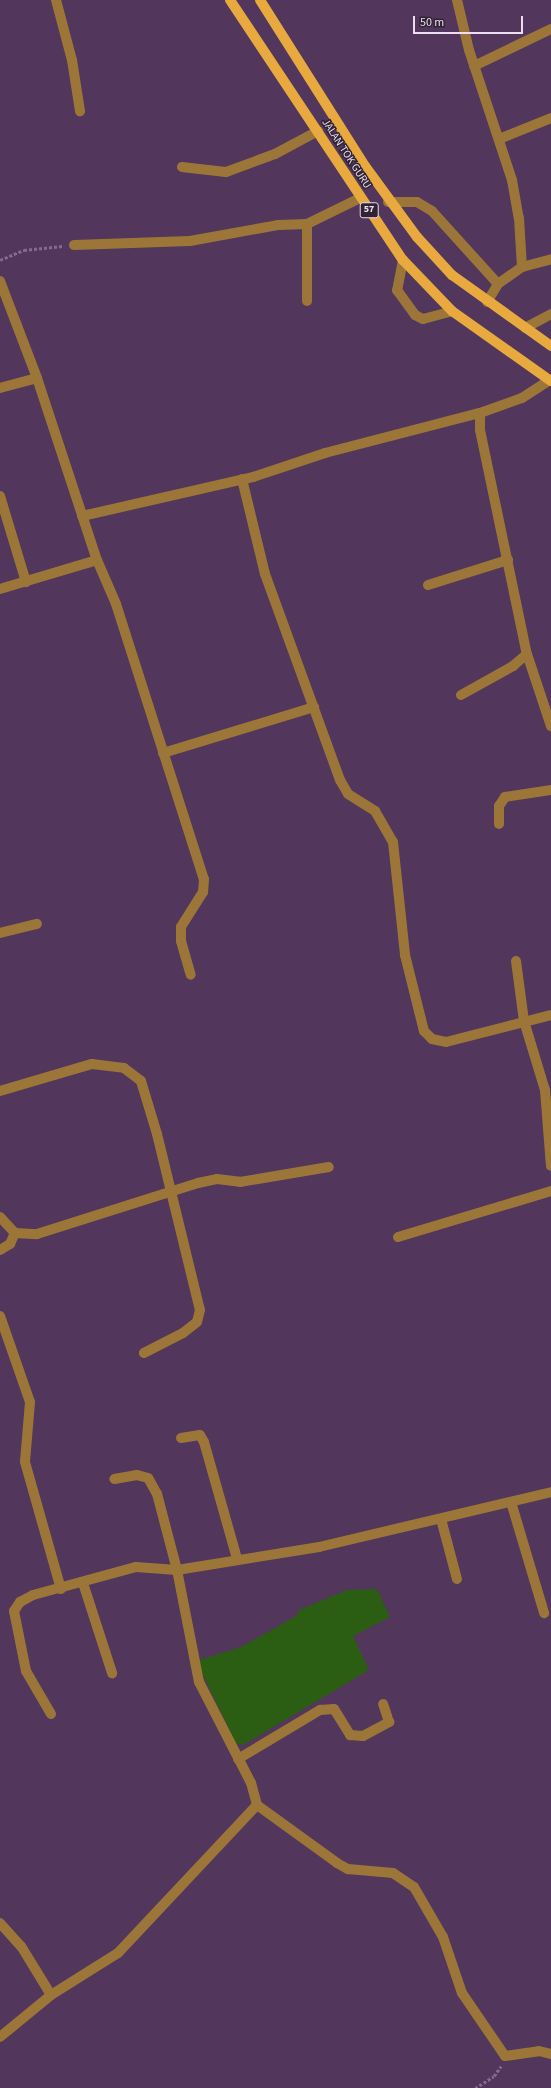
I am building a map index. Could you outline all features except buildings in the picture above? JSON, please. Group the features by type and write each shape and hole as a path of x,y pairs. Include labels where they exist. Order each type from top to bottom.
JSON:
{"main road":[{"name":"JALAN TOK GURU","path":"230,0 318,131 360,198 403,260 452,311 550,381"},
{"name":"JALAN TOK GURU","path":"260,0 388,202 452,275 487,302 551,346"}],"street":[{"path":"56,0 72,60 80,111"},
{"path":"457,0 474,66 499,139 519,218 522,267"},
{"path":"474,66 551,29"},
{"path":"499,139 551,118"},
{"path":"182,167 226,172 275,154 318,131"},
{"path":"74,246 190,241 278,224 307,224 360,198"},
{"path":"388,202 416,202 432,211 498,284"},
{"path":"307,224 308,301"},
{"path":"487,302 498,284 522,267 551,259"},
{"path":"403,260 397,290 415,315 423,319 452,311"},
{"path":"0,282 2,293 38,378 97,560 116,604 204,879 203,892 181,927 180,940 191,975"},
{"path":"525,328 551,314"},
{"path":"0,388 38,378"},
{"path":"82,516 242,480 325,453 480,412 522,398 550,381"},
{"path":"480,412 480,430 527,654 551,726"},
{"path":"242,480 265,574 344,787 348,794 375,811 393,842 405,955 424,1030 432,1039 446,1042 489,1034 524,1021 551,1015"},
{"path":"0,496 3,518 26,582"},
{"path":"0,589 97,560"},
{"path":"428,585 508,560"},
{"path":"461,695 513,666 527,654"},
{"path":"163,752 314,707"},
{"path":"499,824 499,806 505,797 551,790"},
{"path":"0,933 37,924"},
{"path":"516,961 524,1021 548,1089 551,1166"},
{"path":"0,1091 92,1064 124,1068 141,1081 200,1310 197,1322 183,1333 144,1353"},
{"path":"0,1217 15,1233 37,1234 113,1212 170,1189 217,1179 240,1182 329,1167"},
{"path":"398,1237 551,1190"},
{"path":"0,1250 10,1244 15,1233"},
{"path":"0,1316 30,1402 26,1462 61,1589"},
{"path":"181,1438 200,1435 204,1442 237,1559"},
{"path":"114,1479 137,1475 148,1478 152,1485 177,1570 199,1682 238,1759 257,1804 337,1863 353,1870 393,1873 414,1887 444,1938 462,1994 505,2056 539,2051 551,2054"},
{"path":"51,1714 26,1670 14,1611 20,1602 33,1595 61,1589 136,1567 177,1570 237,1559 320,1547 551,1492"},
{"path":"511,1502 544,1613"},
{"path":"441,1519 456,1579"},
{"path":"83,1583 112,1673"},
{"path":"238,1759 320,1710 334,1709 350,1735 363,1736 389,1722 383,1704"},
{"path":"0,2037 51,1995 118,1953 257,1804"},
{"path":"0,1923 21,1946 51,1995"}],"path":[{"path":"0,260 24,250 74,246"},
{"path":"474,2088 494,2076 505,2056"}],"green space":[{"path":"377,1589 390,1617 353,1636 369,1670 243,1745 236,1743 196,1661 241,1647 296,1616 299,1610 347,1590"}]}
